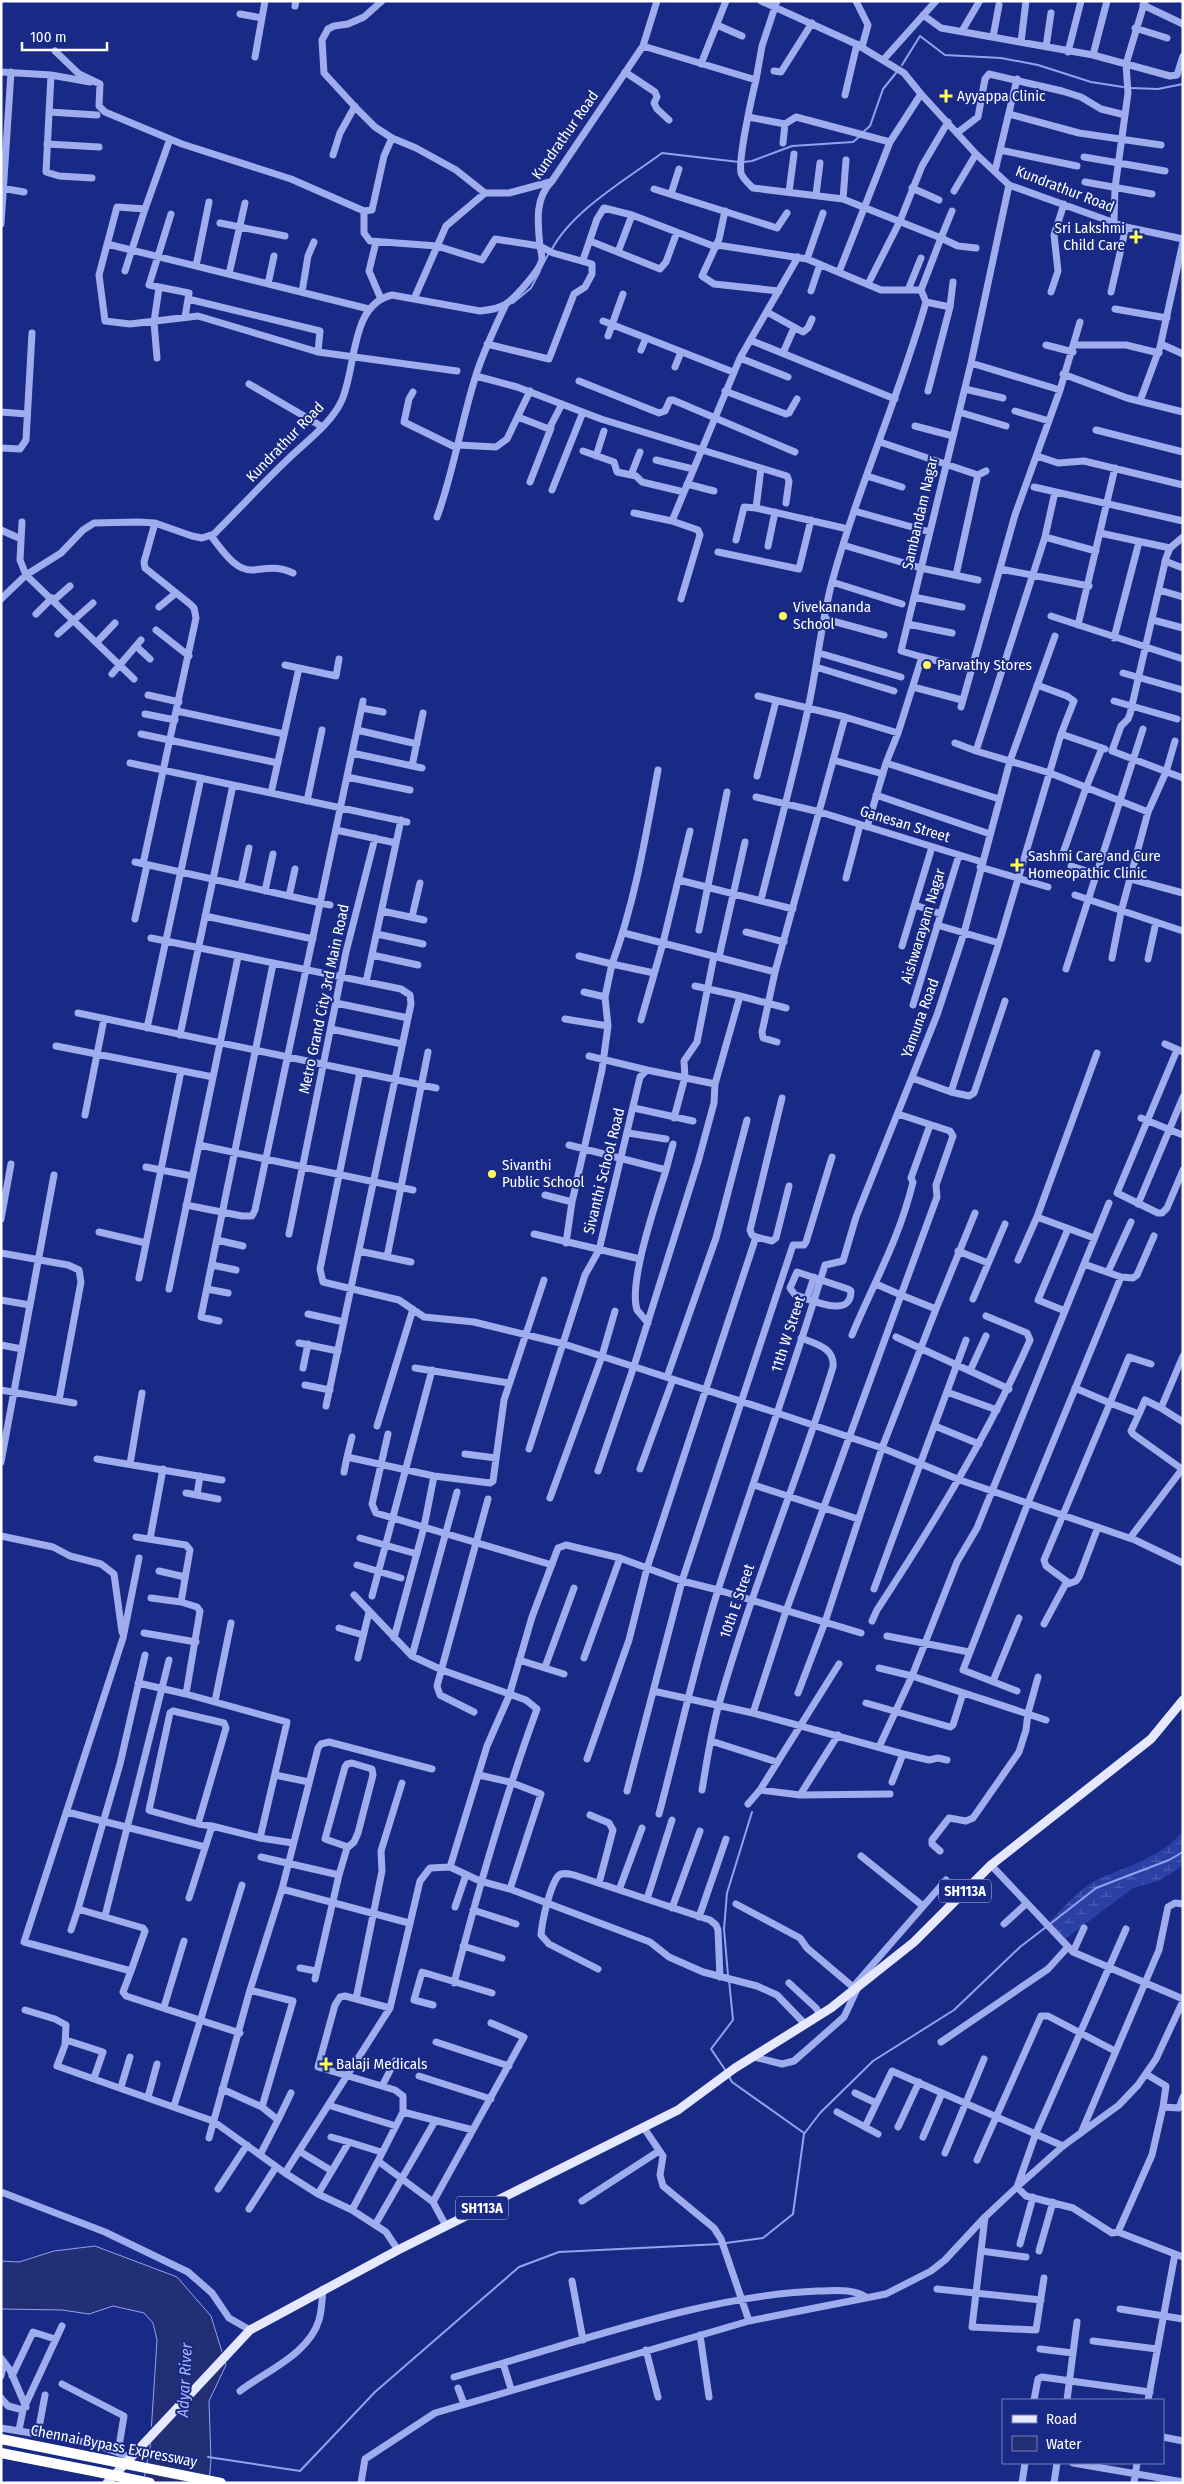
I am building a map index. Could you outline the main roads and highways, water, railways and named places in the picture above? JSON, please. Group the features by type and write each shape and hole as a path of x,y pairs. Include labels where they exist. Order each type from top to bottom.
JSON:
{"highway":[{"name":"Chennai Bypass Expressway","path":"1,2439 221,2483"},
{"name":"Chennai Bypass Expressway","path":"1,2453 105,2478 150,2483"}],"main road":[{"name":"SH113A","path":"105,2478 131,2456 247,2332 323,2289 398,2250 678,2110 735,2068 820,2015 914,1942 991,1864 1151,1738 1183,1700"}],"water":[{"name":"Adyar River","path":"95,2246 177,2277 211,2316 226,2365 209,2401 211,2460 209,2483 143,2483 150,2449 157,2340 153,2323 144,2313 113,2306 89,2314 62,2310 1,2309 1,2261 19,2262 54,2251"}],"waterway":[{"path":"902,65 920,36 945,55 1001,58 1038,65 1091,82 1123,87"},
{"path":"862,133 870,126 883,89 896,73"},
{"path":"1131,88 1158,89 1183,84"},
{"path":"744,162 752,161 792,146 853,142 859,137"},
{"path":"552,249 561,235 587,208 662,153 739,162"},
{"path":"544,262 549,253"},
{"path":"513,303 531,288 540,271"},
{"path":"728,1975 724,1929 727,1893 752,1812"},
{"path":"1050,1924 1096,1888 1169,1860 1183,1852"},
{"path":"726,2243 763,2238 793,2214 804,2134 820,2113 873,2061 954,2010 1020,1947 1046,1927"},
{"path":"726,2071 711,2049 733,2020 729,1980"},
{"path":"728,2075 732,2082 804,2133"},
{"path":"208,2457 300,2471 375,2392 519,2267 559,2252 721,2244"}],"place":[{"name":"Ayyappa Clinic","path":"946,96"},
{"name":"Sri Lakshmi Child Care","path":"1136,237"},
{"name":"Vivekananda School","path":"783,616"},
{"name":"Parvathy Stores","path":"927,665"},
{"name":"Sashmi Care and Cure Homeopathic Clinic","path":"1017,865"},
{"name":"Sivanthi Public School","path":"492,1174"},
{"name":"Balaji Medicals","path":"326,2064"}]}
